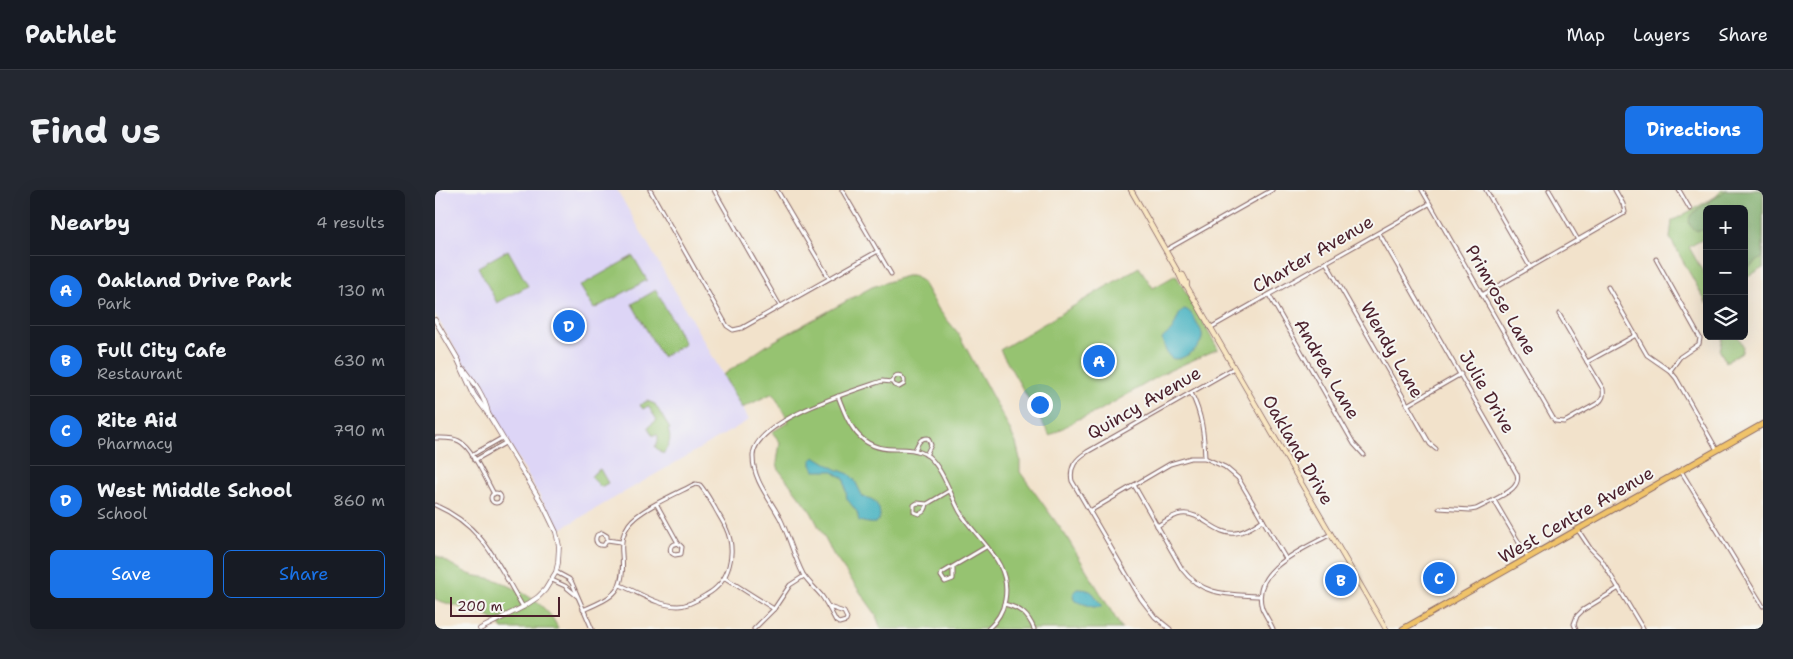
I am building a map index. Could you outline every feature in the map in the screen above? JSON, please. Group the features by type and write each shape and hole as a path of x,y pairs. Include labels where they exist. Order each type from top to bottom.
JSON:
{"main road":[{"name":"Oakland Drive","path":"1131,190 1166,250 1183,285 1186,285 1386,629"},
{"name":"West Centre Avenue","path":"1403,629 1763,424"}],"street":[{"path":"650,190 727,326 733,330 742,328 878,251"},
{"path":"714,190 780,306"},
{"path":"777,190 829,278"},
{"path":"842,190 891,274"},
{"path":"1166,250 1272,190"},
{"name":"Primrose Lane","path":"1422,190 1553,418 1558,422 1568,420 1598,403 1603,397 1603,389 1587,362"},
{"path":"1486,190 1531,267"},
{"path":"1549,190 1578,240"},
{"path":"1482,295 1625,212 1615,190"},
{"path":"1679,190 1690,209"},
{"name":"Charter Avenue","path":"1210,328 1429,204"},
{"name":"Julie Drive","path":"1379,233 1518,477 1518,482 1513,488 1494,500"},
{"path":"1656,259 1700,338 1699,344 1680,357 1670,371"},
{"name":"Wendy Lane","path":"1326,262 1407,405 1430,444 1436,449"},
{"path":"1608,288 1647,355 1670,371 1678,381 1718,450"},
{"name":"Andrea Lane","path":"1269,295 1354,444 1364,455"},
{"path":"1559,314 1587,362 1636,335"},
{"path":"435,320 478,390 489,415 543,505 556,532 559,555 556,572 552,580 538,597 523,607 480,629"},
{"name":"Quincy Avenue","path":"1090,511 1072,481 1072,467 1077,459 1234,368"},
{"path":"1407,405 1461,374"},
{"path":"829,607 844,612 847,618 846,621 839,623 829,607 804,576 779,518 757,478 753,454 760,439 776,426 803,412 838,396 882,381 892,382"},
{"path":"1191,393 1200,412 1205,458"},
{"path":"838,396 853,430 866,441 881,448 915,450 926,455 936,465 962,515 995,556 1007,583 1001,614 988,629"},
{"path":"435,438 450,438 460,441 472,455 494,494"},
{"path":"472,455 502,438"},
{"path":"915,450 920,440 928,438 931,445 926,455"},
{"path":"475,460 505,443"},
{"path":"1170,629 1155,617 1141,599 1090,511 1176,462 1191,458 1205,458 1233,472 1243,485 1286,559"},
{"path":"1681,471 1763,606"},
{"path":"583,610 606,599 620,584 623,575 621,542 633,520 695,484 702,486 726,528 731,551 729,567 725,578 710,593 690,603 677,606 665,604 620,584"},
{"path":"1134,485 1182,569 1198,585 1219,593 1260,596"},
{"path":"927,504 923,513 914,512 914,506 917,503 927,504 949,491"},
{"path":"1439,508 1470,510 1494,500 1528,558"},
{"path":"435,505 456,517 483,541 497,561 523,607"},
{"path":"657,505 678,543"},
{"path":"1157,526 1177,515 1189,514 1229,534 1243,531 1263,520"},
{"path":"1577,529 1589,548 1601,559 1643,629"},
{"path":"1273,629 1263,609 1260,596 1268,574 1279,563 1331,534"},
{"path":"607,540 621,542"},
{"path":"953,568 953,579 945,582 941,576 942,573 987,547"},
{"path":"556,572 569,579 572,583 592,629"},
{"path":"754,629 774,609 787,588 804,576"},
{"path":"725,578 774,609"},
{"path":"552,580 565,586 577,597"},
{"path":"1576,629 1574,624 1579,613 1619,588"},
{"path":"1004,604 1018,608 1023,612 1034,629"}],"shaded area":[{"path":"435,190 617,190 749,420 559,530 435,314"}],"green space":[{"path":"1722,190 1763,190 1763,268 1748,275 1748,205 1703,205 1703,239 1689,247 1703,272 1703,297 1670,238 1672,221 1715,197"},
{"path":"1726,190 1763,190 1763,257 1748,267 1748,205 1704,205"},
{"path":"1703,206 1703,230 1697,231 1690,225 1689,219"},
{"path":"508,250 528,286 497,303 478,267"},
{"path":"633,256 647,280 594,309 580,286"},
{"path":"1139,267 1153,288 1176,275 1218,349 1166,372 1097,412 1076,420 1050,436 1000,350"},
{"path":"906,276 914,276 922,281 939,310 958,333 1016,443 1020,459 1020,472 1066,536 1122,629 881,629 875,613 833,554 811,512 779,470 777,463 780,442 772,432 789,422 773,393 742,408 723,375 769,344 872,287"},
{"path":"656,290 685,344 662,357 632,304"},
{"path":"1722,340 1740,340 1743,346 1742,352 1726,362 1720,351"},
{"path":"647,401 655,404 670,429 668,430 669,442 663,454 655,447 658,435 652,435 648,427 657,420 648,406 643,409 640,405"},
{"path":"600,469 608,483 601,487 591,477"},
{"path":"435,555 469,574 496,580 523,593 548,612 558,629 503,629 491,618 482,614 435,599"}],"water":[{"path":"1185,309 1191,313 1202,333 1202,339 1190,353 1179,359 1174,359 1167,353 1162,339 1171,331 1180,314"},
{"path":"816,457 836,469 849,474 854,479 863,497 874,501 878,507 880,518 878,521 871,523 859,521 857,512 847,499 844,479 833,471 815,471 811,465 811,460"},
{"path":"1077,589 1091,591 1102,605 1101,607 1093,607 1075,601 1073,594"}],"place":[{"name":"West Middle School","path":"569,326"},
{"name":"Oakland Drive Park","path":"1099,361"},
{"name":"Rite Aid","path":"1439,578"},
{"name":"Full City Cafe","path":"1341,580"}]}
